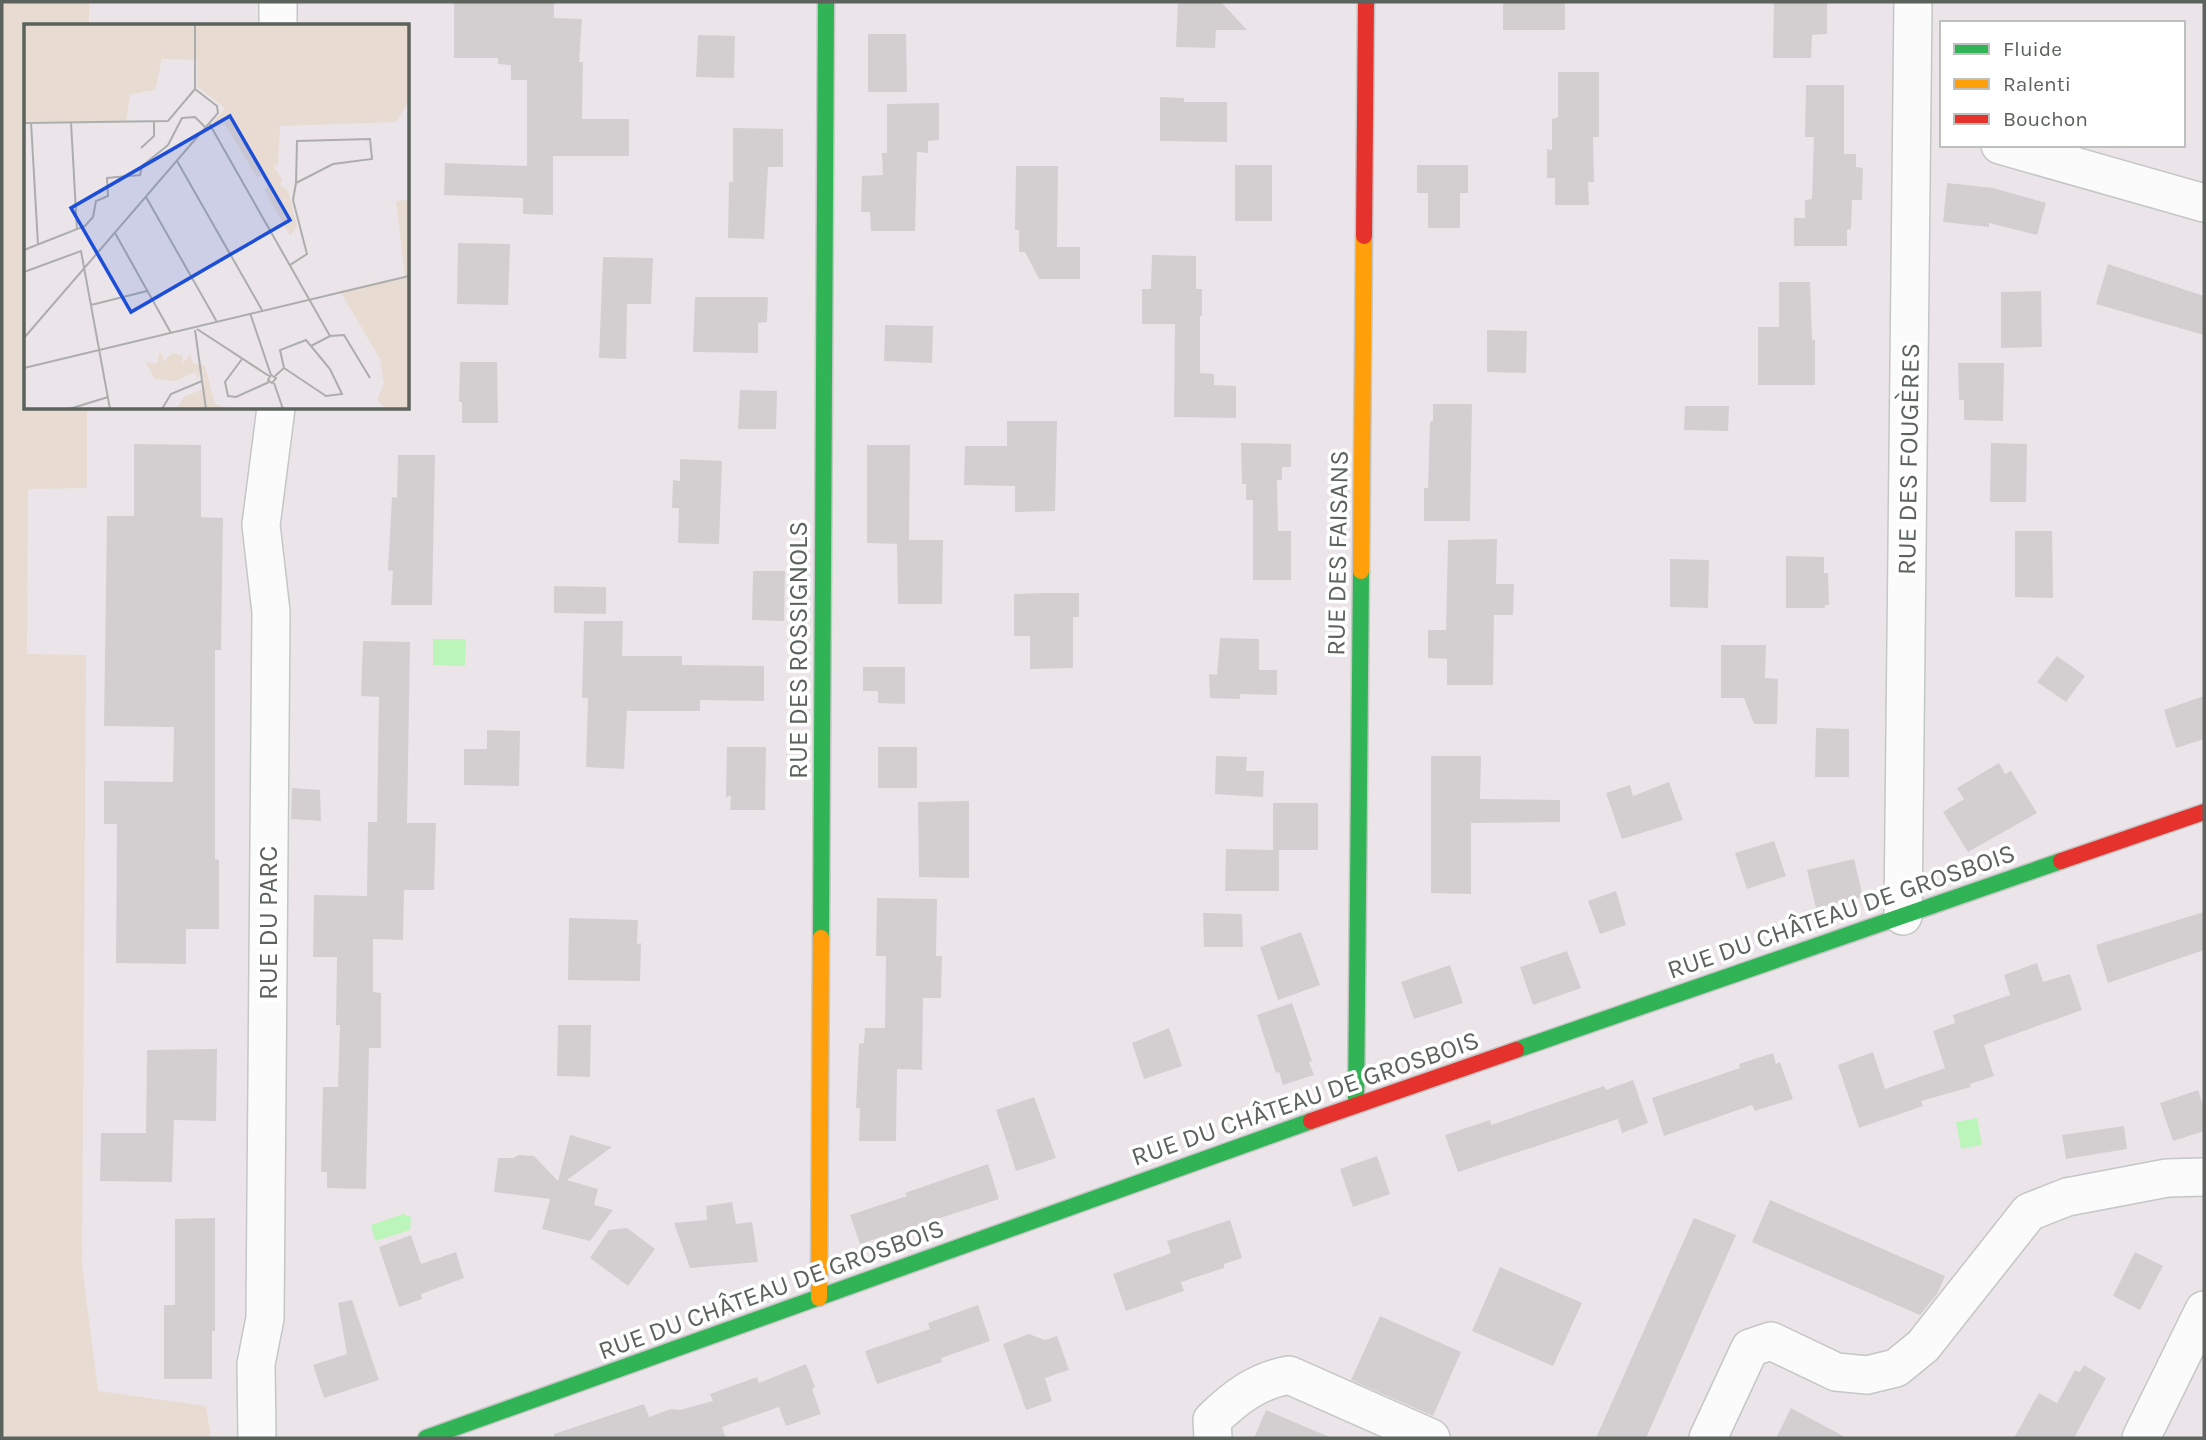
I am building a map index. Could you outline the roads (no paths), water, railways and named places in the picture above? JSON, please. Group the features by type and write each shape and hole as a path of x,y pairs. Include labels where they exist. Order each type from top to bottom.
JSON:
{"street":[{"path":"278,2 278,24"},
{"name":"RUE DES ROSSIGNOLS","path":"819,1298 826,2"},
{"name":"RUE DES FAISANS","path":"1356,1105 1366,2"},
{"name":"RUE DES FOUGÈRES","path":"1903,916 1927,125 1913,2"},
{"path":"2007,147 2204,203"},
{"name":"RUE DU PARC","path":"257,1438 256,1364 265,1318 271,612 261,525 275,410"},
{"name":"RUE DU CHÂTEAU DE GROSBOIS","path":"426,1438 1356,1105 2204,812"},
{"path":"1708,1438 1750,1348 1771,1341 1836,1372 1867,1375 1896,1368 1923,1346 2029,1212 2067,1197 2167,1178 2204,1177"},
{"path":"2141,1438 2204,1310"},
{"path":"1213,1438 1212,1420 1238,1396 1269,1379 1289,1375 1431,1438"}]}
